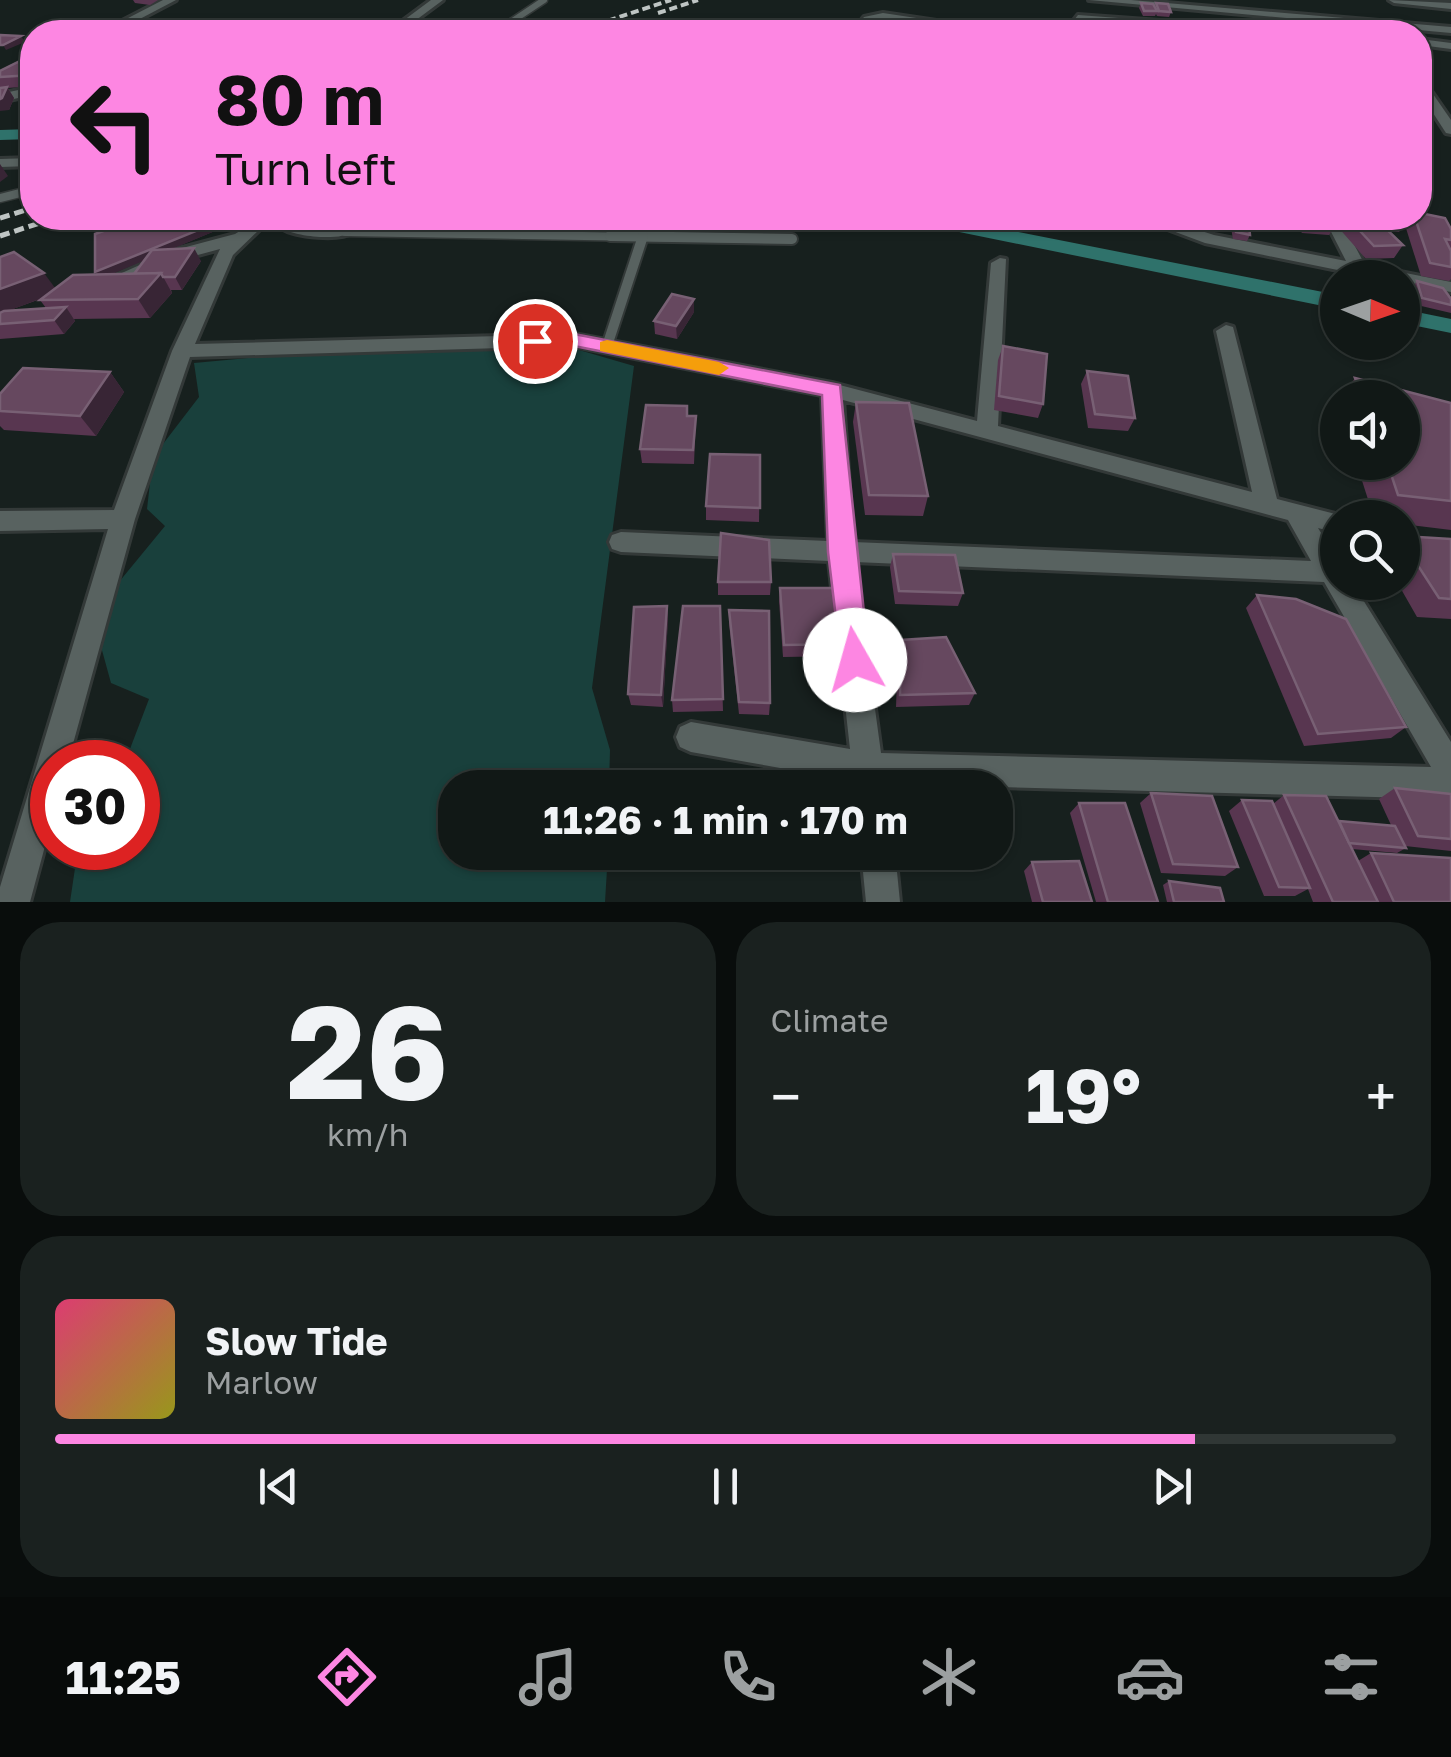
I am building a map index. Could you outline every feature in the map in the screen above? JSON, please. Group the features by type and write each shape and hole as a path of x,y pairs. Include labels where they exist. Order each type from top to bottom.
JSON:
{"street":[{"path":"131,20 171,0"},
{"path":"410,20 438,0"},
{"path":"1094,0 1182,4 1333,20"},
{"path":"1398,0 1451,2"},
{"path":"1398,0 1412,20"},
{"path":"1310,4 1451,18"},
{"path":"868,20 882,16 909,20"},
{"path":"1432,102 1451,130"},
{"path":"89,291 177,255 237,239 253,230"},
{"path":"318,230 345,232"},
{"path":"1187,230 1322,260"},
{"path":"1338,230 1354,260"},
{"path":"60,740 123,519 182,351 225,253 237,239"},
{"path":"987,432 1000,262"},
{"path":"1420,280 1451,287"},
{"path":"1226,331 1266,506"},
{"path":"182,351 574,340 832,390 1320,520"},
{"path":"832,390 841,552 868,770"},
{"path":"1297,514 1320,554"},
{"path":"0,520 123,519"},
{"path":"620,542 1320,572"},
{"path":"1347,600 1451,771"},
{"path":"692,737 834,770"},
{"path":"1013,779 1451,783"},
{"path":"13,902 30,843"},
{"path":"880,870 884,902"}],"lane":[{"path":"514,20 544,0"},
{"path":"345,232 792,238"},
{"path":"607,346 643,236"}],"shaded area":[{"path":"332,350 579,350 634,366 592,688 610,750 609,770 438,770 438,870 607,870 605,902 70,902 75,870 160,870 160,740 133,740 149,699 111,683 97,632 114,588 165,526 147,509 153,457 199,397 194,363"}],"building":[{"path":"1141,3 1153,4 1157,11 1144,11"},
{"path":"1156,3 1168,4 1171,12 1159,11"},
{"path":"0,35 20,36 3,45"},
{"path":"20,61 20,76 0,77 0,71"},
{"path":"1432,215 1445,218 1451,229 1451,240 1445,239 1451,251 1451,267 1430,263 1419,230 1432,230"},
{"path":"106,230 198,230 95,272 95,234"},
{"path":"1359,230 1387,230 1403,245 1374,246"},
{"path":"194,248 175,277 134,274 152,250"},
{"path":"14,252 44,273 0,289 0,257"},
{"path":"161,273 138,299 40,300 73,275"},
{"path":"1420,282 1443,288 1451,305 1422,298"},
{"path":"672,294 694,299 676,326 654,321"},
{"path":"66,307 54,320 0,324 0,313 4,311"},
{"path":"1003,346 1047,354 1043,404 999,396"},
{"path":"23,368 110,372 80,416 0,411 0,394"},
{"path":"1087,371 1128,376 1135,418 1095,414"},
{"path":"1420,395 1451,403 1451,501 1398,495 1393,480 1420,480"},
{"path":"856,402 909,403 928,496 869,495"},
{"path":"646,405 687,406 687,416 696,416 693,450 640,449"},
{"path":"710,454 760,455 760,508 706,506"},
{"path":"721,533 769,540 771,582 718,582"},
{"path":"1420,537 1451,539 1451,599 1439,598 1420,569"},
{"path":"893,554 955,555 963,593 899,591"},
{"path":"780,588 844,588 851,644 784,645"},
{"path":"1257,595 1296,599 1346,619 1406,727 1318,734"},
{"path":"667,606 661,695 628,694 634,607"},
{"path":"683,606 720,606 723,699 672,700"},
{"path":"729,610 769,611 770,703 739,702"},
{"path":"946,637 975,693 900,695 901,640"},
{"path":"1395,788 1451,794 1451,839 1418,836"},
{"path":"1151,793 1212,796 1238,867 1173,864"},
{"path":"1284,795 1326,796 1378,902 1333,902"},
{"path":"1242,800 1272,801 1310,888 1279,887"},
{"path":"1079,803 1125,803 1158,902 1108,902"},
{"path":"1339,821 1395,826 1406,848 1349,843"},
{"path":"1371,853 1451,858 1451,902 1394,902"},
{"path":"1079,861 1092,902 1043,902 1032,862"},
{"path":"1169,881 1220,888 1224,902 1174,902"}],"waterway":[{"path":"0,135 20,134"},
{"path":"980,230 1320,298"},
{"path":"1420,320 1451,326"}],"railway":[{"path":"610,20 671,0"},
{"path":"658,13 698,0"},
{"path":"0,218 20,212"},
{"path":"0,236 20,229"}],"slow traffic":[{"path":"607,346 719,368"}],"route":[{"path":"535,341 574,340 832,390 841,552 855,660"}]}
